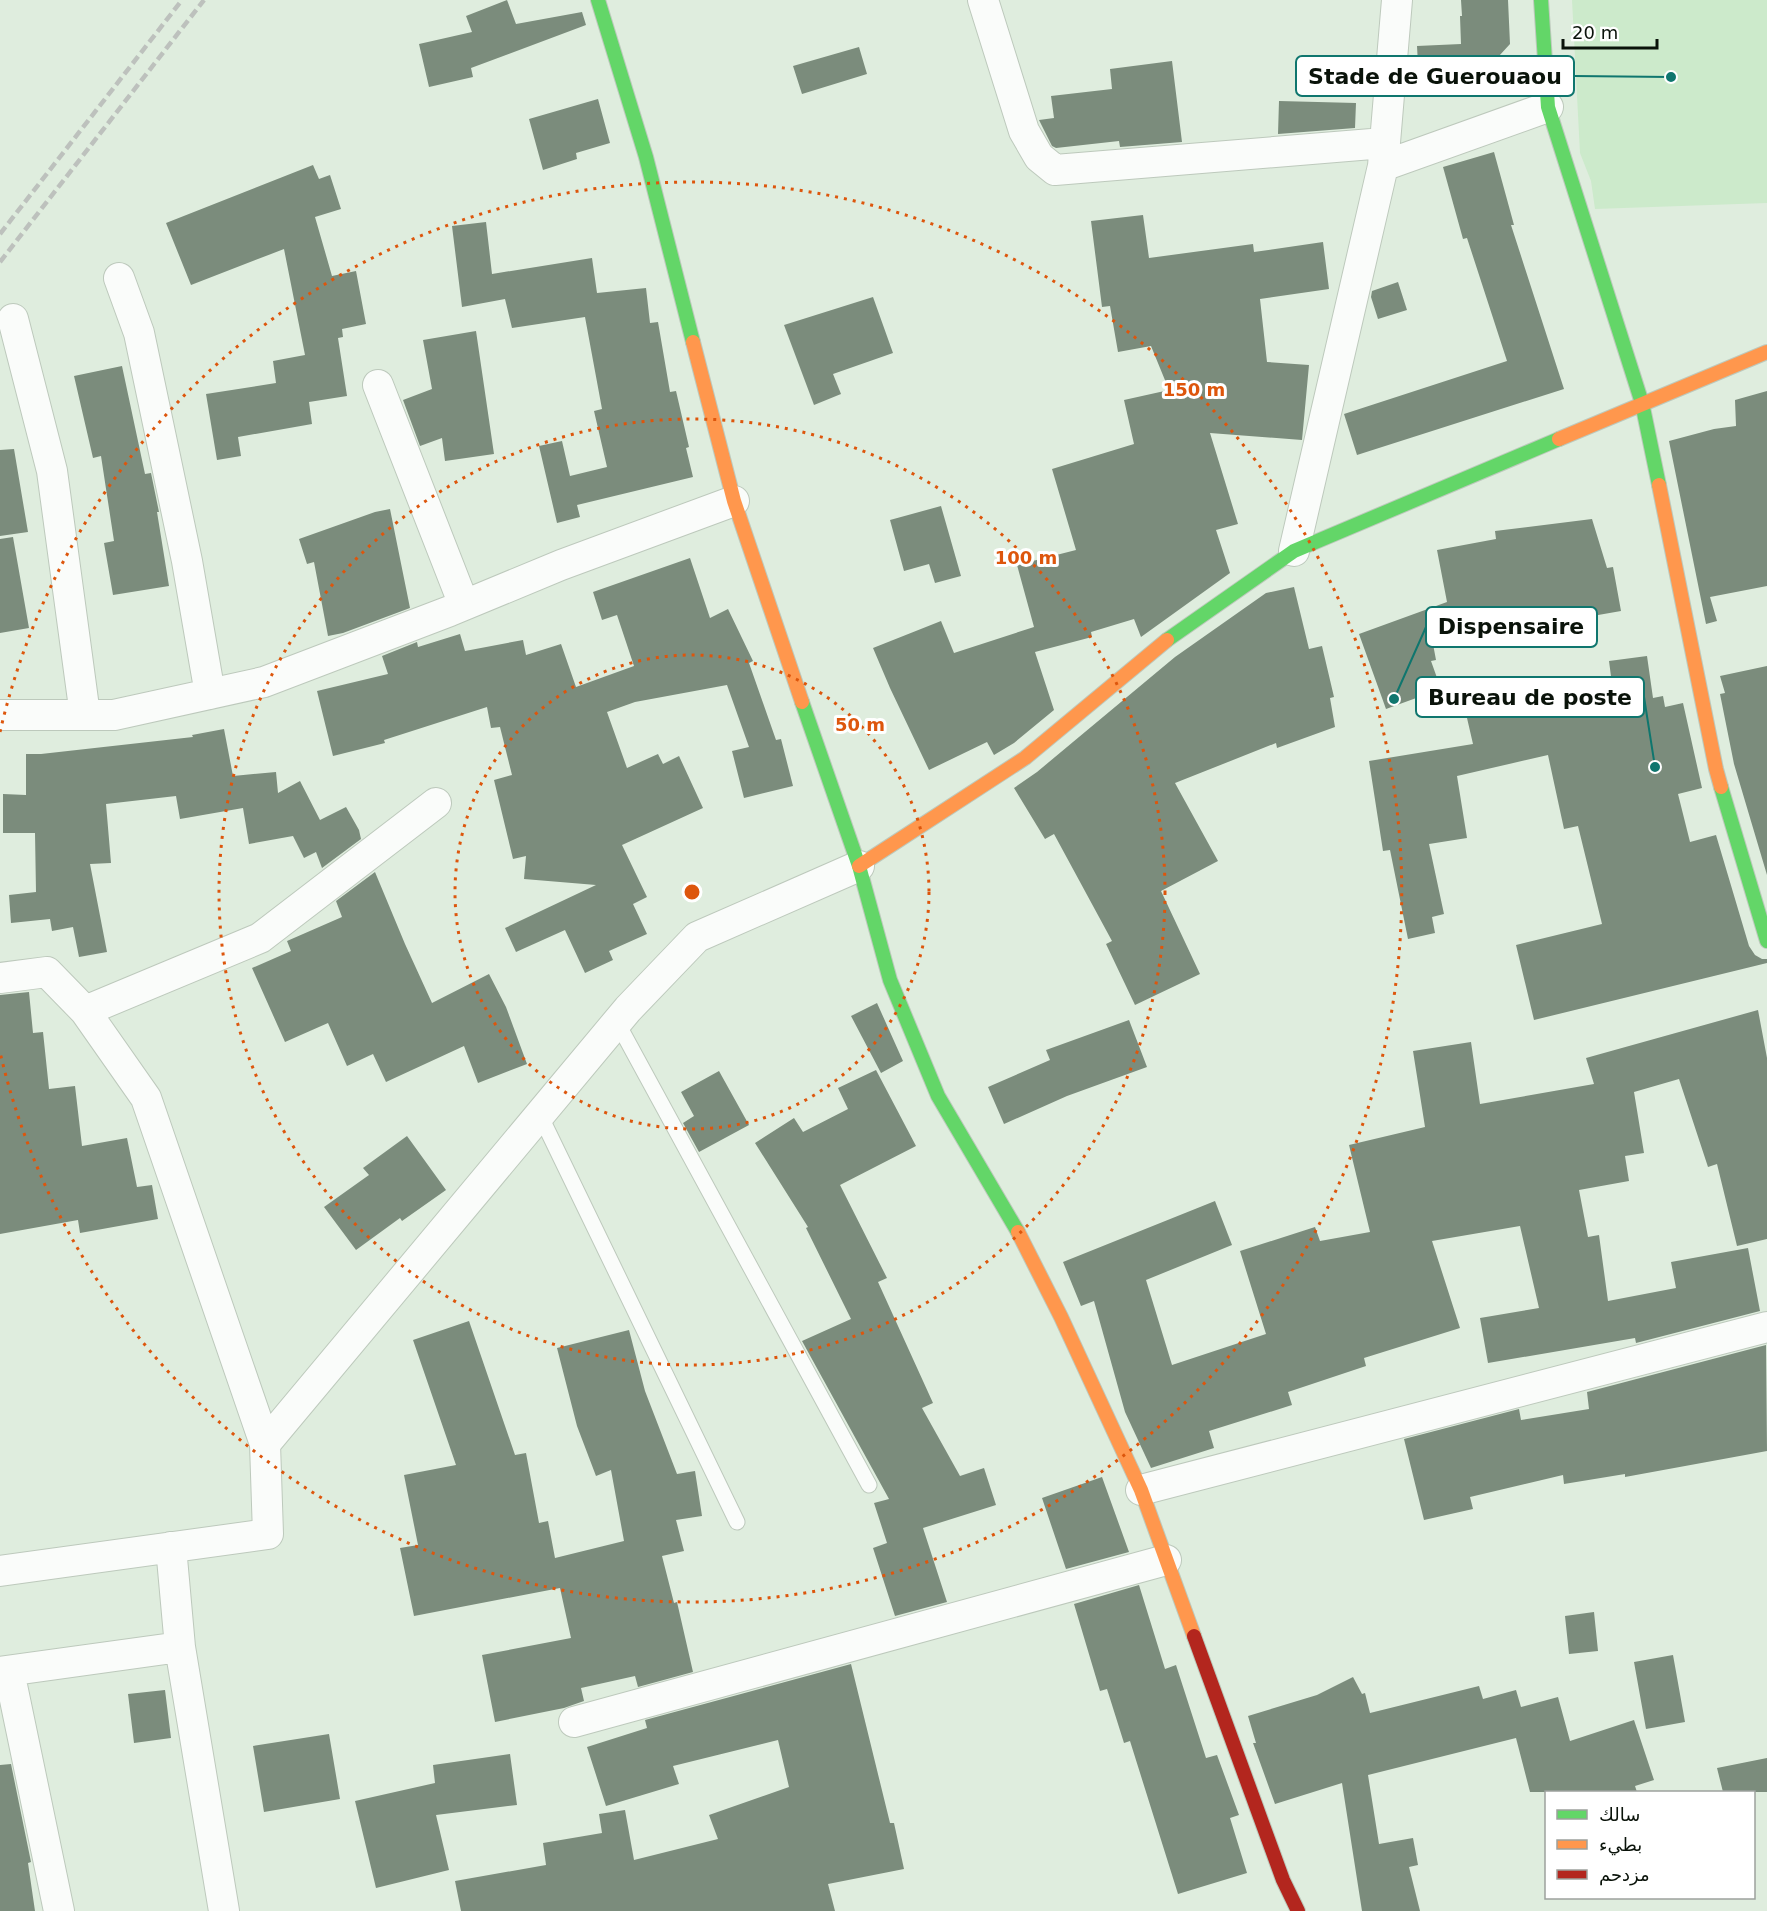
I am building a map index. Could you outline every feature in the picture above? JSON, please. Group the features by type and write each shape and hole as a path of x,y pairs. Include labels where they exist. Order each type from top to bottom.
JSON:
{"street":[{"path":"598,0 646,157 734,501 860,866 890,980 938,1096 1016,1228 1061,1317 1141,1490 1283,1880 1298,1911"},
{"path":"983,0 1024,131 1039,157 1055,170 1384,154 1548,107"},
{"path":"1294,551 1384,154 1397,0"},
{"path":"1541,0 1548,107 1642,403 1716,770 1767,941"},
{"path":"119,278 139,333 187,561 210,694"},
{"path":"13,319 52,471 85,715"},
{"path":"265,1444 617,1022 697,937 860,866 1025,758 1164,642 1294,551 1767,352"},
{"path":"378,385 465,605"},
{"path":"0,716 114,715 264,682 465,605 561,565 734,501"},
{"path":"85,1011 260,938 436,803"},
{"path":"0,978 46,972 85,1011 146,1098 265,1444 268,1534 0,1570"},
{"path":"1141,1490 1767,1327"},
{"path":"171,1547 180,1647 224,1911"},
{"path":"574,1722 1166,1560"},
{"path":"59,1911 4,1671 180,1647"}],"lane":[{"path":"617,1022 868,1485"},
{"path":"540,1115 737,1522"}],"green space":[{"path":"1572,0 1767,0 1767,203 1595,209 1591,181 1580,153"}],"building":[{"path":"507,0 516,24 582,12 586,25 471,68 473,77 429,87 419,44 472,32 466,16"},
{"path":"1461,0 1508,0 1510,44 1477,80 1419,83 1417,46 1461,44"},
{"path":"859,47 867,74 802,94 793,66"},
{"path":"1172,61 1182,142 1120,147 1119,141 1056,148 1052,146 1039,120 1054,118 1051,96 1112,89 1110,69"},
{"path":"598,99 610,143 576,153 577,159 543,170 529,119"},
{"path":"1279,101 1356,103 1355,128 1278,134"},
{"path":"1494,152 1514,225 1511,225 1564,389 1357,455 1344,414 1507,361 1467,238 1463,239 1443,167"},
{"path":"313,165 319,179 330,175 341,209 315,217 332,276 356,271 366,324 342,329 343,337 338,338 347,396 309,402 312,424 238,437 241,456 217,460 206,394 276,383 273,361 305,355 284,249 191,285 166,223"},
{"path":"1143,215 1149,258 1253,244 1254,252 1323,242 1329,289 1260,299 1267,362 1309,365 1302,440 1210,433 1238,524 1216,530 1230,573 1141,637 1134,619 1091,632 1092,637 1035,652 1054,710 1014,743 994,755 987,742 929,770 873,648 941,621 954,653 1034,627 1017,565 1076,550 1052,469 1134,444 1124,400 1169,390 1151,346 1118,352 1110,306 1102,307 1091,221"},
{"path":"486,222 492,274 592,258 597,293 646,288 650,323 658,322 670,392 676,391 689,447 686,448 693,477 577,505 580,517 557,523 539,446 562,441 570,476 607,467 594,411 602,409 585,317 512,328 505,299 462,307 452,226"},
{"path":"1398,282 1407,310 1378,319 1371,297 1372,291"},
{"path":"873,297 893,353 833,374 841,394 814,405 784,325"},
{"path":"476,331 494,454 445,461 442,438 420,446 403,400 432,389 423,340"},
{"path":"122,366 145,474 151,473 169,586 113,595 104,543 114,541 101,456 93,458 74,376"},
{"path":"1767,391 1767,586 1710,597 1717,621 1706,624 1669,441 1714,429 1736,426 1735,400"},
{"path":"14,449 28,532 0,536 0,450"},
{"path":"941,506 961,576 935,583 929,564 904,571 890,520"},
{"path":"390,509 410,608 343,633 328,636 314,562 307,564 299,539 375,512"},
{"path":"1592,519 1607,568 1613,567 1621,611 1433,644 1436,660 1431,661 1441,689 1386,709 1359,634 1447,602 1437,550 1496,539 1495,531"},
{"path":"13,537 29,628 0,633 0,539"},
{"path":"690,558 710,618 728,609 753,661 749,663 776,740 781,739 793,786 744,798 732,751 749,747 727,685 635,702 607,712 627,768 658,754 663,764 679,756 703,808 622,845 647,897 633,904 647,934 609,951 613,960 585,973 565,930 516,952 505,928 596,885 524,879 526,856 513,859 494,780 512,775 500,727 491,728 487,707 384,740 385,743 333,756 317,691 388,674 382,656 417,642 418,647 460,634 465,651 523,640 526,655 561,644 576,687 634,666 617,615 602,620 593,592"},
{"path":"1294,587 1309,649 1322,646 1334,697 1330,698 1335,727 1277,748 1276,743 1175,783 1218,861 1161,891 1200,974 1135,1005 1106,944 1112,941 1054,834 1045,839 1014,788 1037,772 1175,657 1266,593"},
{"path":"1647,656 1653,698 1663,696 1665,707 1683,703 1702,788 1678,794 1690,842 1716,835 1749,946 1755,955 1767,959 1767,963 1534,1020 1516,945 1602,924 1578,826 1564,829 1548,755 1457,776 1467,838 1429,844 1444,914 1432,917 1435,933 1408,939 1390,850 1383,851 1369,761 1473,744 1467,718 1612,684 1609,661"},
{"path":"1767,666 1767,875 1734,764 1720,694 1725,693 1720,676"},
{"path":"224,729 233,776 276,772 278,793 300,781 320,820 346,807 359,830 361,839 322,868 316,852 304,858 293,836 249,844 243,808 180,819 176,796 106,804 111,863 90,864 107,952 79,957 73,927 52,931 50,919 11,923 9,895 36,892 35,833 3,833 3,794 26,795 26,754 193,737 192,735"},
{"path":"375,872 432,1003 489,974 506,1007 527,1064 478,1083 464,1046 386,1082 373,1054 347,1066 328,1023 285,1042 252,968 291,951 287,941 342,917 336,901"},
{"path":"29,992 33,1033 43,1032 49,1089 75,1086 82,1146 127,1138 137,1187 152,1185 158,1219 80,1233 78,1220 0,1234 0,995"},
{"path":"877,1003 903,1061 881,1073 851,1016"},
{"path":"1758,1010 1767,1058 1767,1239 1737,1246 1717,1164 1708,1167 1679,1079 1634,1092 1644,1153 1625,1156 1629,1181 1579,1190 1588,1237 1599,1235 1608,1301 1676,1288 1671,1262 1748,1248 1760,1311 1636,1343 1635,1338 1488,1363 1480,1318 1539,1308 1520,1226 1432,1241 1460,1328 1364,1358 1366,1366 1288,1392 1292,1405 1209,1431 1214,1448 1151,1468 1125,1412 1094,1301 1081,1306 1063,1262 1215,1201 1232,1245 1146,1280 1172,1365 1266,1334 1240,1251 1315,1227 1320,1241 1370,1232 1349,1145 1425,1127 1413,1051 1471,1042 1480,1104 1594,1084 1586,1058"},
{"path":"1129,1020 1147,1067 1067,1096 1004,1124 988,1087 1050,1060 1046,1050"},
{"path":"876,1070 916,1146 840,1185 887,1278 878,1282 933,1403 922,1408 960,1476 984,1468 996,1505 923,1528 947,1602 895,1616 873,1548 887,1543 874,1503 889,1499 802,1341 851,1319 806,1228 808,1227 755,1143 794,1118 803,1132 848,1109 838,1088"},
{"path":"719,1071 749,1125 699,1152 683,1123 694,1116 681,1092"},
{"path":"407,1136 446,1190 402,1221 400,1218 356,1250 324,1207 369,1175 363,1168"},
{"path":"469,1321 515,1455 526,1453 539,1523 548,1521 555,1558 624,1541 611,1470 596,1476 577,1426 557,1348 629,1330 645,1391 677,1474 695,1471 702,1516 676,1520 684,1551 662,1556 674,1603 677,1602 693,1672 638,1687 635,1676 581,1688 584,1701 564,1708 495,1722 482,1655 571,1638 560,1588 414,1616 400,1548 418,1545 404,1475 456,1465 413,1340"},
{"path":"1766,1345 1767,1451 1625,1477 1625,1474 1564,1484 1563,1475 1470,1497 1473,1509 1424,1520 1404,1439 1519,1409 1521,1420 1589,1409 1587,1392"},
{"path":"1102,1477 1129,1552 1066,1569 1042,1498"},
{"path":"1139,1585 1165,1669 1176,1665 1206,1758 1217,1755 1239,1815 1230,1818 1247,1873 1178,1894 1130,1741 1124,1743 1107,1689 1100,1691 1074,1604"},
{"path":"1594,1612 1598,1651 1569,1654 1565,1616"},
{"path":"1673,1655 1685,1722 1646,1729 1634,1662"},
{"path":"851,1664 890,1823 894,1823 904,1869 828,1884 835,1911 461,1911 455,1881 546,1865 543,1843 602,1833 599,1814 625,1810 634,1860 718,1839 709,1815 789,1787 778,1740 673,1766 679,1784 606,1806 587,1747 647,1728 645,1720"},
{"path":"1353,1677 1362,1694 1365,1693 1370,1713 1479,1686 1483,1699 1516,1690 1521,1707 1558,1697 1570,1741 1634,1720 1654,1780 1635,1786 1637,1791 1530,1792 1516,1738 1368,1775 1379,1844 1413,1838 1418,1865 1409,1867 1420,1911 1362,1911 1342,1783 1275,1804 1253,1743 1256,1743 1248,1716 1317,1695"},
{"path":"165,1690 171,1738 134,1743 128,1694"},
{"path":"329,1734 340,1799 264,1812 253,1746"},
{"path":"510,1754 517,1805 436,1815 449,1870 376,1888 355,1801 435,1783 433,1765"},
{"path":"1767,1758 1767,1792 1723,1791 1717,1768"},
{"path":"11,1764 31,1862 28,1863 35,1911 0,1911 0,1765"}],"railway":[{"path":"0,234 182,0"},
{"path":"0,262 204,0"}],"traffic: fast":[{"path":"598,0 646,157 693,342"},
{"path":"1541,0 1548,107 1642,403 1659,485"},
{"path":"1167,640 1294,551 1559,439"},
{"path":"802,702 859,866 890,980 938,1096 1018,1232"},
{"path":"1721,787 1767,941"}],"traffic: slow":[{"path":"693,342 734,501 802,702"},
{"path":"1559,439 1767,352"},
{"path":"1659,485 1721,787"},
{"path":"859,866 1025,758 1167,640"},
{"path":"1018,1232 1061,1317 1141,1490 1194,1636"}],"traffic: jam":[{"path":"1194,1636 1283,1880 1298,1911"}],"place":[{"name":"Stade de Guerouaou","path":"1671,77"},
{"name":"Dispensaire","path":"1394,699"},
{"name":"Bureau de poste","path":"1655,767"}]}
